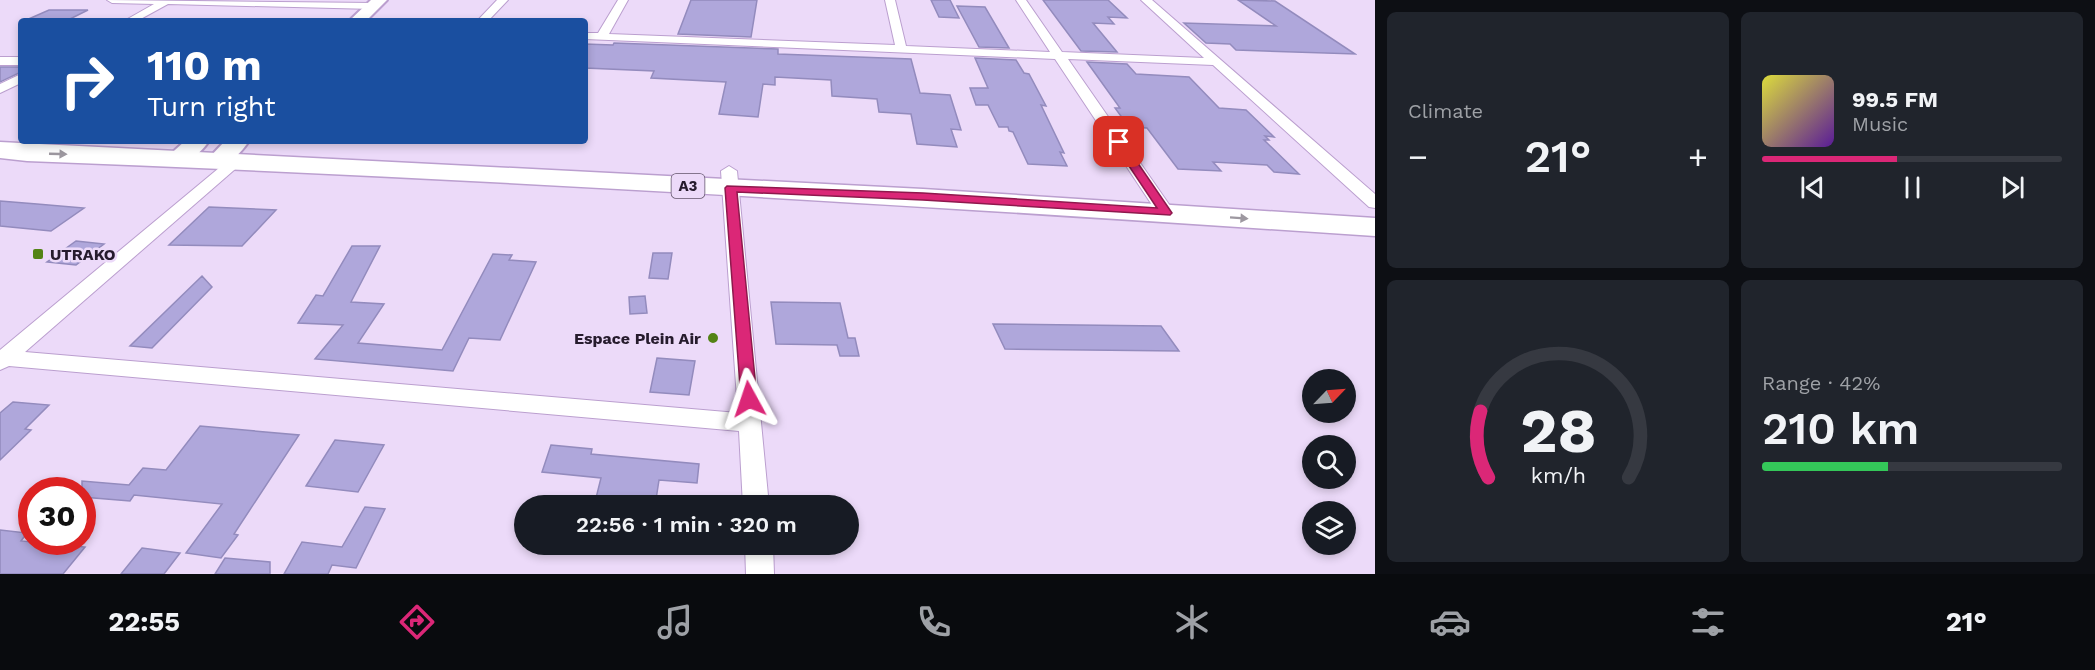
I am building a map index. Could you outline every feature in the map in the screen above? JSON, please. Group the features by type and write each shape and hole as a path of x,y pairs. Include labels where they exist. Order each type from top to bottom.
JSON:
{"highway":[{"path":"0,137 18,137"},
{"name":"A3","path":"155,144 232,152 730,180 923,196 1160,204 1375,205"},
{"name":"A3","path":"0,150 27,153 189,148"},
{"name":"A3","path":"1160,204 1375,227"}],"street":[{"path":"112,0 377,3"},
{"path":"485,18 503,0"},
{"path":"601,36 623,0"},
{"path":"890,0 901,48"},
{"path":"1021,0 1160,204"},
{"path":"1146,0 1375,205"},
{"path":"135,18 168,1"},
{"path":"360,18 377,3"},
{"path":"588,36 1217,62"},
{"path":"0,61 18,61"},
{"path":"0,89 18,80"},
{"path":"2,360 232,152"},
{"path":"730,180 755,495"},
{"path":"2,360 751,423"},
{"path":"759,555 760,574"}],"building":[{"path":"691,0 757,0 751,37 678,34"},
{"path":"931,0 950,0 959,18 939,17"},
{"path":"1043,0 1108,0 1127,18 1108,17 1114,24 1093,23 1117,52 1081,51"},
{"path":"1238,0 1275,1 1355,54 1236,50 1230,44 1206,43 1184,23 1276,26"},
{"path":"957,6 985,7 1009,48 979,47"},
{"path":"49,10 88,10 72,18 31,18"},
{"path":"614,43 778,49 778,54 911,59 920,93 950,95 961,130 951,129 957,147 917,144 911,114 879,112 877,99 832,96 831,80 775,77 775,85 763,84 758,117 719,114 726,82 651,78 654,71 588,68 588,44 613,45"},
{"path":"975,58 1016,60 1024,73 1029,74 1046,106 1041,105 1064,153 1060,152 1067,166 1028,164 1013,132 1009,131 1008,127 999,127 988,105 976,105 970,88 988,88"},
{"path":"1087,62 1127,64 1136,74 1189,77 1219,108 1246,110 1274,137 1265,136 1269,140 1264,140 1299,174 1274,172 1267,165 1213,162 1221,171 1178,169 1147,128 1129,127 1115,108 1120,108"},
{"path":"0,67 18,67 18,73 0,82"},
{"path":"0,201 84,208 51,231 0,226"},
{"path":"209,207 276,210 242,246 169,245"},
{"path":"76,241 104,244 76,265 47,262"},
{"path":"352,246 380,246 351,302 384,304 358,343 442,350 493,254 512,255 509,260 536,262 500,340 469,338 453,371 315,359 343,325 298,323 316,295 323,296"},
{"path":"653,253 672,253 668,279 649,278"},
{"path":"202,276 212,287 152,348 130,346"},
{"path":"645,296 647,313 630,314 629,297"},
{"path":"771,302 840,303 848,338 855,338 859,356 840,356 837,345 776,344"},
{"path":"993,324 1161,326 1179,351 1005,349"},
{"path":"657,358 695,361 689,395 650,392"},
{"path":"13,402 49,405 25,429 31,430 0,460 0,413"},
{"path":"200,426 299,435 234,534 238,535 221,558 186,553 222,504 134,495 130,501 96,498 96,482 129,485 143,468 166,470"},
{"path":"335,440 384,445 358,492 306,486"},
{"path":"551,445 592,449 591,454 699,464 697,483 659,480 657,495 597,495 601,478 542,472"},
{"path":"365,507 385,509 356,568 332,565 328,574 284,574 302,542 342,547"},
{"path":"0,530 18,532 18,555 78,555 63,574 0,574"},
{"path":"142,548 180,553 164,574 121,574"},
{"path":"225,558 270,562 270,574 215,574"}],"place":[{"name":"UTRAKO","path":"38,254"},
{"name":"Espace Plein Air","path":"713,338"}],"route":[{"path":"749,399 731,188 923,196 1166,213 1119,142"}]}
